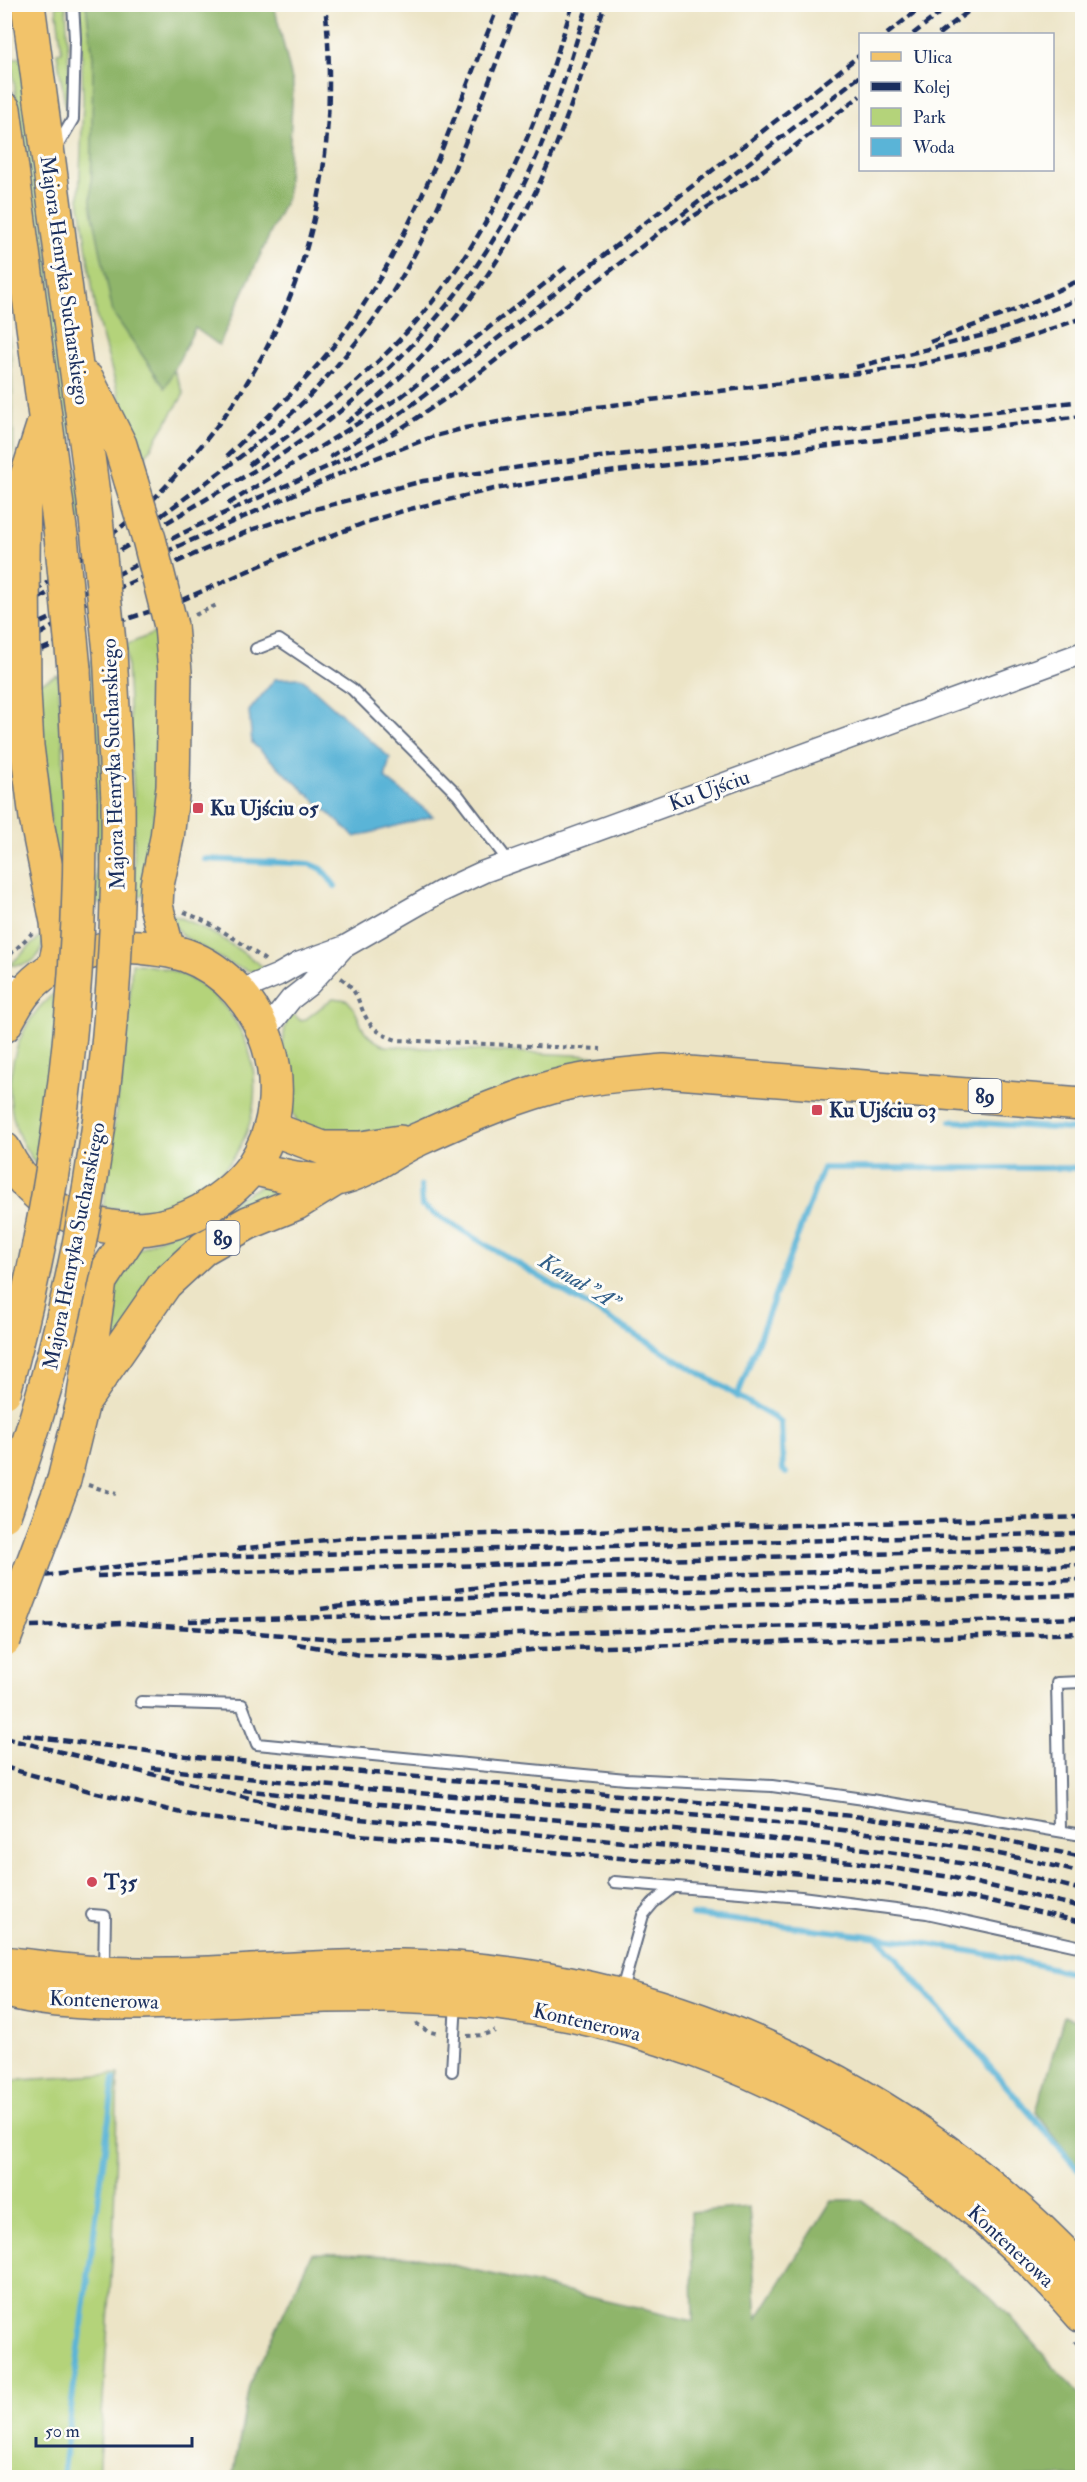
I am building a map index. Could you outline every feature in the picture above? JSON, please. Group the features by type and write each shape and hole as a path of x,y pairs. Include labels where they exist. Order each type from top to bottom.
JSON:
{"main road":[{"name":"Majora Henryka Sucharskiego","path":"4,1515 48,1378 87,1201 102,1107 111,1026 119,882 118,800 110,652 95,509 28,4"},
{"name":"Majora Henryka Sucharskiego","path":"4,109 11,193 46,416 61,536 74,669 80,801 78,948 68,1077 45,1226 20,1336 4,1392"},
{"path":"76,359 120,445 182,621 176,672 174,787 167,838 157,885 156,906 168,950"},
{"path":"46,416 24,485 24,691 36,818 57,922 58,947 54,969"},
{"path":"4,1026 15,986 80,956 102,949 125,946 168,950 201,963 238,991 255,1013 264,1033 272,1056 275,1077 275,1097 270,1128 262,1150 251,1168 236,1185 212,1204 186,1219 159,1227 133,1231 79,1220 61,1211 30,1186 5,1154"},
{"name":"89","path":"4,1640 73,1482 83,1402 165,1284 204,1248 248,1223 297,1203 336,1179 370,1168 416,1140 511,1100 568,1083 604,1077 664,1071 1083,1104"},
{"name":"89","path":"270,1128 323,1148 361,1148 416,1140"},
{"path":"251,1168 299,1178 336,1179"},
{"path":"83,1402 100,1281 133,1231"},
{"name":"Kontenerowa","path":"4,1963 104,1973 404,1966 540,2009 630,2030 701,2053 789,2091 864,2132 940,2183 1015,2246 1077,2326"},
{"name":"Kontenerowa","path":"4,1990 23,1996 89,2002 152,2003 395,1995 458,1984 551,1981 620,1997 675,2013 754,2042 815,2070 881,2108 979,2175 1083,2271"}],"street":[{"name":"Ku Ujściu","path":"238,991 278,975 299,963 344,947 440,892 509,862 1083,654"},
{"name":"Ku Ujściu","path":"264,1033 291,999 309,985 344,947"}],"lane":[{"path":"49,160 73,119 75,39 73,4"},
{"path":"256,649 279,640 352,689 458,795 509,862"},
{"path":"1060,1829 1057,1683 1083,1682"},
{"path":"141,1702 242,1706 257,1744 626,1779 772,1786 1060,1829 1083,1835"},
{"path":"614,1882 801,1897 927,1913 1083,1947"},
{"path":"620,1997 643,1915 653,1903 673,1887"},
{"path":"92,1915 105,1916 104,1973"},
{"path":"452,2071 458,1984"}],"path":[{"path":"182,621 219,604"},
{"path":"178,909 234,937 273,967"},
{"path":"4,961 35,930"},
{"path":"334,984 342,977 357,996 366,1019 373,1028 382,1036 398,1040 603,1049"},
{"path":"73,1482 116,1494"},
{"path":"408,2019 427,2031 454,2035 483,2035 501,2029"},
{"path":"1077,2326 1083,2349"}],"green space":[{"path":"80,4 86,5 93,57 164,387 174,370 184,394 139,467 97,318 79,198 83,101"},
{"path":"56,5 66,5 69,73 67,116 57,53 62,52"},
{"path":"86,5 274,5 293,84 287,197 219,345 195,328 165,388 113,313 91,204 93,57"},
{"path":"22,57 83,518 73,526 11,59"},
{"path":"4,287 13,394 13,573 4,565"},
{"path":"159,631 166,700 147,894 134,898 134,799 126,645"},
{"path":"95,659 101,749 104,903 96,904 96,800 89,662"},
{"path":"58,675 63,748 65,904 53,848 36,685"},
{"path":"167,913 219,937 267,970 253,972 232,965 181,935"},
{"path":"44,933 42,948 36,958 26,964 10,965"},
{"path":"132,963 161,968 189,978 219,1001 240,1030 252,1063 254,1097 247,1130 231,1161 205,1186 171,1204 137,1210 103,1207 127,1033"},
{"path":"61,988 39,1169 16,1128 10,1089 12,1069 23,1032 33,1016"},
{"path":"333,998 347,1000 368,1035 385,1046 657,1059 403,1131 351,1142 299,1125 289,1102 286,1086 284,1036 286,1022 291,1012 300,1020 306,1019"},
{"path":"305,1183 277,1195 103,1359 108,1298 136,1251 259,1187 267,1184"},
{"path":"1064,2016 1082,2022 1082,2173 1036,2112"},
{"path":"118,2074 113,2246 98,2477 5,2477 5,2081"},
{"path":"832,2200 862,2200 995,2300 1082,2398 1082,2477 233,2477 249,2386 312,2253 418,2257 693,2321 691,2212 749,2207 757,2319"}],"water":[{"path":"301,678 390,758 385,778 433,816 355,837 252,743 249,711 275,679"}],"waterway":[{"name":"Kanał \"A\"","path":"204,859 310,864 322,869 335,886"},
{"path":"951,1121 1082,1130"},
{"path":"737,1397 823,1168 1082,1168"},
{"name":"Kanał \"A\"","path":"421,1186 422,1206 781,1422 783,1470 786,1473"},
{"path":"692,1915 889,1938 986,1954 1082,1976"},
{"path":"878,1937 1082,2174"},
{"path":"62,2478 114,2079"}],"railway":[{"path":"24,600 117,531 159,494 233,404 265,352 289,298 308,243 321,185 327,126 329,66 325,4"},
{"path":"227,456 316,367 369,297 412,217 431,175 499,4"},
{"path":"150,524 277,427 315,390 368,328 402,277 428,228 469,133 519,4"},
{"path":"249,465 328,405 373,366 424,312 447,283 486,221 520,155 545,92 573,4"},
{"path":"4,619 279,456 322,426 400,358 466,280 495,237 520,191 549,126 588,4"},
{"path":"346,423 406,372 433,343 459,314 504,249 550,159 605,4"},
{"path":"888,33 925,4"},
{"path":"914,33 951,4"},
{"path":"940,33 978,4"},
{"path":"330,457 402,412 434,388 859,56"},
{"path":"148,552 205,522 352,455 390,435 451,395 859,77"},
{"path":"683,223 753,178 859,97"},
{"path":"228,504 402,396 566,267"},
{"path":"930,342 1015,310 1082,279"},
{"path":"856,367 992,333 1082,298"},
{"path":"56,606 132,567 368,461 432,437 465,428 536,415 912,366 1005,345 1082,318"},
{"path":"4,639 254,529 315,509 423,481 549,463 1082,401"},
{"path":"4,665 77,635 173,604 302,547 367,522 406,510 494,489 592,474 1082,416"},
{"path":"4,655 59,623"},
{"path":"237,1549 346,1538 1082,1517"},
{"path":"4,1579 210,1557 1082,1533"},
{"path":"97,1576 1082,1548"},
{"path":"455,1590 525,1582 600,1578 1082,1565"},
{"path":"321,1609 380,1601 432,1598 1082,1580"},
{"path":"189,1621 1082,1595"},
{"path":"4,1627 124,1623 336,1639 1082,1618"},
{"path":"297,1644 361,1655 447,1659 540,1649 1082,1633"},
{"path":"22,1735 195,1757 863,1817 962,1831 1082,1857"},
{"path":"4,1738 282,1806 359,1819 853,1862 950,1877 1082,1907"},
{"path":"4,1767 93,1792 199,1817 335,1833 849,1878 995,1902 1082,1922"},
{"path":"152,1768 283,1782 780,1823 932,1842 1082,1873"},
{"path":"243,1790 880,1851 982,1867 1082,1890"}],"place":[{"name":"Ku Ujściu 05","path":"198,808"},
{"name":"Ku Ujściu 03","path":"817,1110"},
{"name":"T35","path":"92,1882"}]}
